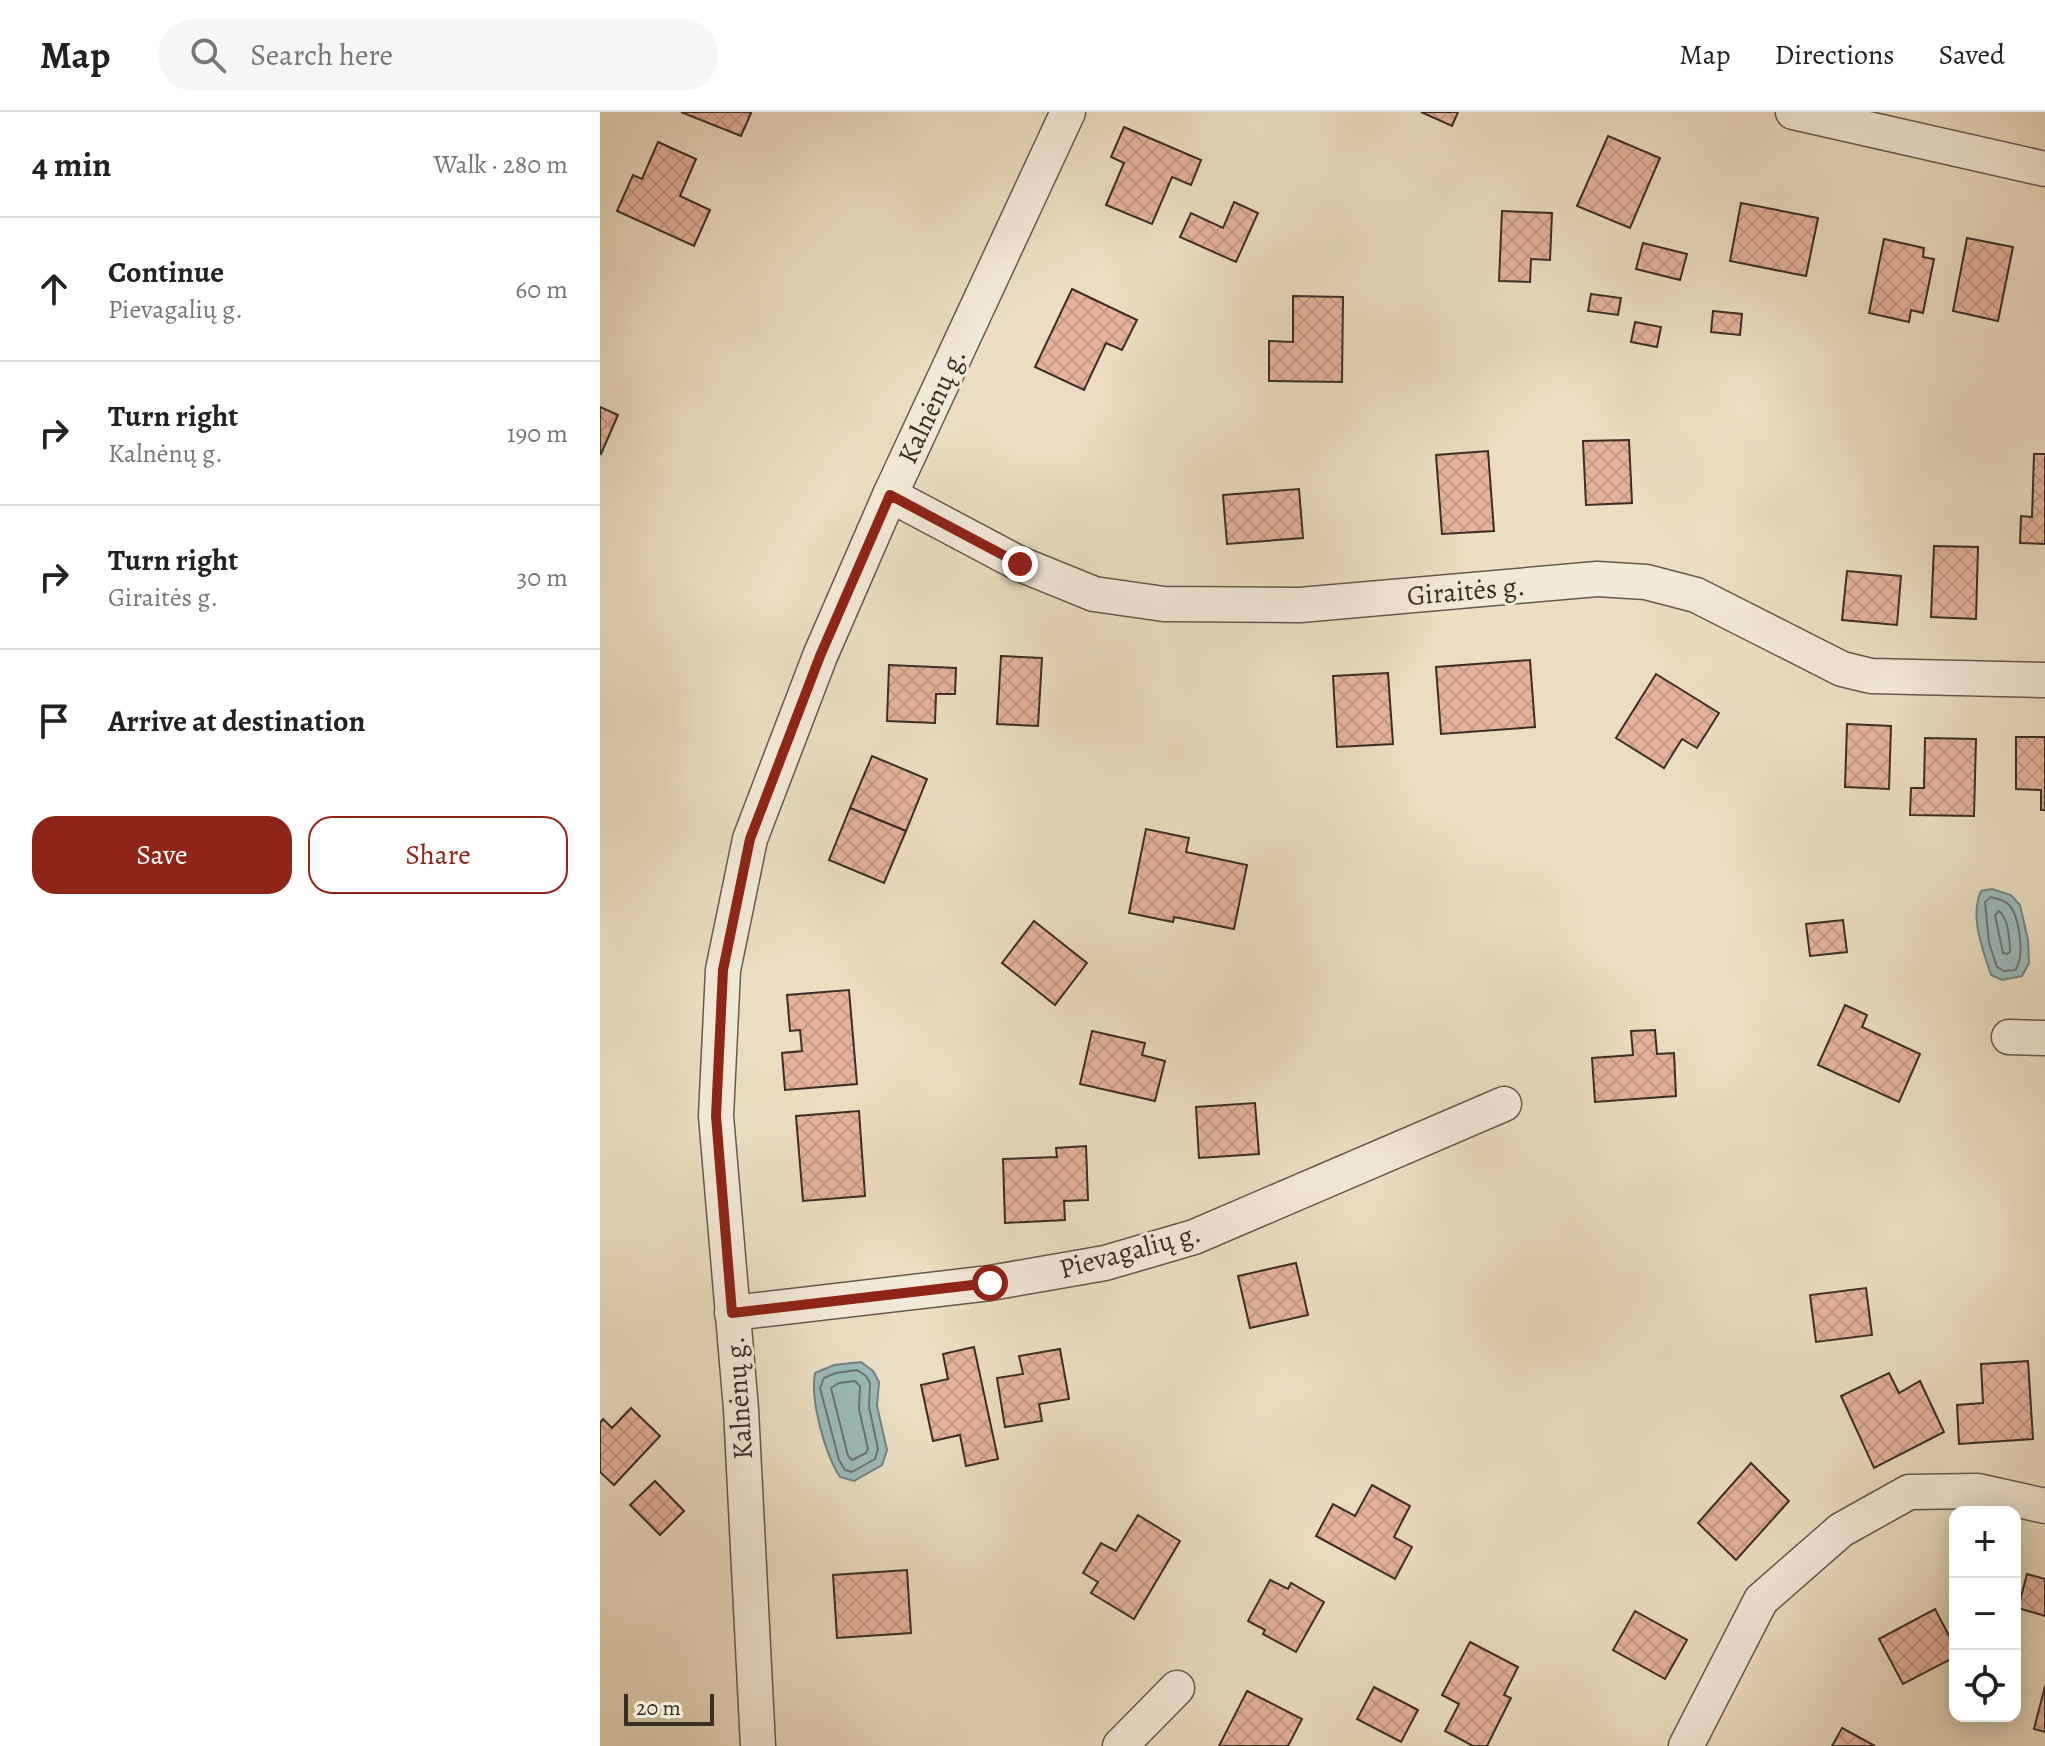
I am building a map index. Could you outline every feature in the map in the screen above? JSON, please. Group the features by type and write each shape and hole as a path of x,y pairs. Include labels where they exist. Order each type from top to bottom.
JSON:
{"street":[{"name":"Kalnėnų g.","path":"758,1746 741,1409 716,1116 723,970 750,839 820,656 890,495 1068,112"},
{"path":"1793,112 2045,169"},
{"name":"Giraitės g.","path":"890,495 1020,564 1094,594 1164,604 1300,605 1597,579 1646,582 1696,595 1842,669 1871,676 2045,680"},
{"path":"2009,1037 2045,1038"},
{"name":"Pievagalių g.","path":"732,1313 990,1283 1105,1263 1194,1237 1504,1104"},
{"path":"1686,1746 1761,1600 1841,1530 1909,1492 1978,1491 2045,1506"},
{"path":"1120,1746 1177,1688"}],"water":[{"path":"1992,889 2011,895 2020,905 2028,940 2029,963 2022,976 2002,980 1991,975 1984,955 1976,911 1981,891"},
{"path":"861,1362 873,1371 879,1382 877,1406 887,1450 882,1465 854,1481 840,1477 829,1455 817,1412 814,1384 815,1373 834,1365"}],"building":[{"path":"681,112 748,112 751,113 741,136"},
{"path":"1421,112 1458,112 1452,126"},
{"path":"1124,127 1201,160 1191,185 1172,177 1152,224 1106,205 1124,163 1111,157"},
{"path":"1608,136 1660,158 1630,228 1577,206"},
{"path":"658,142 696,159 680,196 710,210 694,246 617,211 633,175 642,179"},
{"path":"1234,202 1258,213 1236,262 1180,237 1191,213 1223,228"},
{"path":"1741,203 1818,218 1806,276 1730,261"},
{"path":"1502,211 1552,213 1550,260 1531,259 1530,282 1499,281"},
{"path":"1967,238 2013,247 1998,321 1953,311"},
{"path":"1884,239 1924,248 1923,257 1934,259 1923,313 1911,310 1909,322 1869,313"},
{"path":"1643,243 1687,254 1680,280 1636,269"},
{"path":"1072,289 1137,320 1122,350 1106,343 1084,390 1035,367"},
{"path":"1591,294 1621,298 1618,315 1588,311"},
{"path":"1293,296 1343,297 1342,382 1269,381 1269,341 1293,342"},
{"path":"1713,311 1742,314 1740,335 1711,332"},
{"path":"1635,322 1661,327 1657,347 1631,342"},
{"path":"600,407 618,415 601,454 600,453"},
{"path":"1629,440 1632,503 1586,505 1583,441"},
{"path":"1488,451 1494,531 1442,534 1436,455"},
{"path":"2034,454 2045,454 2045,544 2020,543 2021,516 2032,517"},
{"path":"1299,489 1303,538 1227,544 1223,495"},
{"path":"1934,546 1978,547 1976,619 1931,617"},
{"path":"1847,571 1901,576 1897,625 1842,620"},
{"path":"1001,656 1042,658 1038,726 997,724"},
{"path":"1530,660 1535,727 1441,734 1436,667"},
{"path":"889,665 956,668 955,694 936,694 935,723 887,721"},
{"path":"1388,673 1393,744 1337,747 1333,676"},
{"path":"1656,674 1719,713 1697,748 1682,739 1664,768 1616,738"},
{"path":"1847,724 1891,726 1889,789 1845,787"},
{"path":"2016,737 2045,737 2045,810 2041,810 2041,790 2016,789"},
{"path":"1925,738 1976,739 1974,816 1910,815 1911,788 1924,788"},
{"path":"872,756 927,779 906,831 850,808"},
{"path":"850,808 906,831 884,883 829,860"},
{"path":"1146,829 1189,838 1186,852 1247,865 1234,929 1174,917 1173,922 1129,913"},
{"path":"1843,920 1847,952 1810,956 1806,924"},
{"path":"1034,921 1087,963 1055,1005 1002,963"},
{"path":"849,990 857,1084 785,1090 782,1053 802,1051 800,1030 790,1031 787,995"},
{"path":"1845,1005 1867,1015 1862,1027 1920,1054 1899,1102 1818,1065"},
{"path":"1655,1030 1657,1054 1674,1053 1676,1096 1595,1102 1592,1058 1633,1055 1631,1031"},
{"path":"1092,1031 1145,1043 1142,1055 1165,1061 1155,1101 1080,1084"},
{"path":"1255,1103 1259,1154 1199,1158 1196,1107"},
{"path":"859,1111 865,1196 803,1201 796,1116"},
{"path":"1086,1146 1088,1200 1064,1201 1065,1220 1005,1223 1003,1159 1057,1157 1056,1148"},
{"path":"1296,1263 1308,1315 1250,1328 1238,1276"},
{"path":"1866,1288 1872,1335 1816,1342 1810,1295"},
{"path":"974,1347 998,1459 966,1466 960,1435 933,1441 921,1385 948,1379 943,1354"},
{"path":"1060,1349 1069,1399 1039,1404 1042,1421 1005,1427 997,1378 1023,1374 1019,1356"},
{"path":"2028,1361 2033,1439 1959,1444 1957,1405 1983,1403 1981,1364"},
{"path":"1889,1373 1899,1393 1920,1381 1944,1432 1874,1468 1841,1396"},
{"path":"631,1408 660,1436 614,1485 600,1472 600,1423 603,1419 612,1428"},
{"path":"1751,1463 1789,1501 1736,1560 1698,1523"},
{"path":"655,1481 684,1511 660,1535 630,1505"},
{"path":"1372,1485 1410,1506 1394,1537 1412,1547 1395,1579 1316,1536 1333,1504 1355,1516"},
{"path":"1138,1515 1180,1541 1134,1619 1091,1593 1098,1582 1083,1573 1101,1543 1116,1551"},
{"path":"907,1570 911,1633 837,1638 833,1575"},
{"path":"2027,1574 2045,1579 2045,1616 2021,1609"},
{"path":"1270,1580 1288,1589 1291,1583 1324,1602 1296,1652 1263,1634 1265,1630 1248,1621"},
{"path":"1935,1609 1949,1636 1949,1660 1903,1684 1879,1639"},
{"path":"1635,1611 1687,1640 1665,1679 1613,1650"},
{"path":"1470,1642 1518,1667 1504,1695 1511,1698 1487,1746 1473,1746 1445,1731 1459,1704 1442,1695"},
{"path":"2045,1686 2045,1732 2034,1729"},
{"path":"1374,1687 1418,1710 1401,1742 1357,1719"},
{"path":"1247,1691 1302,1719 1288,1746 1219,1746"},
{"path":"1842,1728 1875,1746 1832,1746"}],"route":[{"path":"990,1283 732,1313 716,1116 723,970 750,839 820,656 890,495 1020,564"}]}
